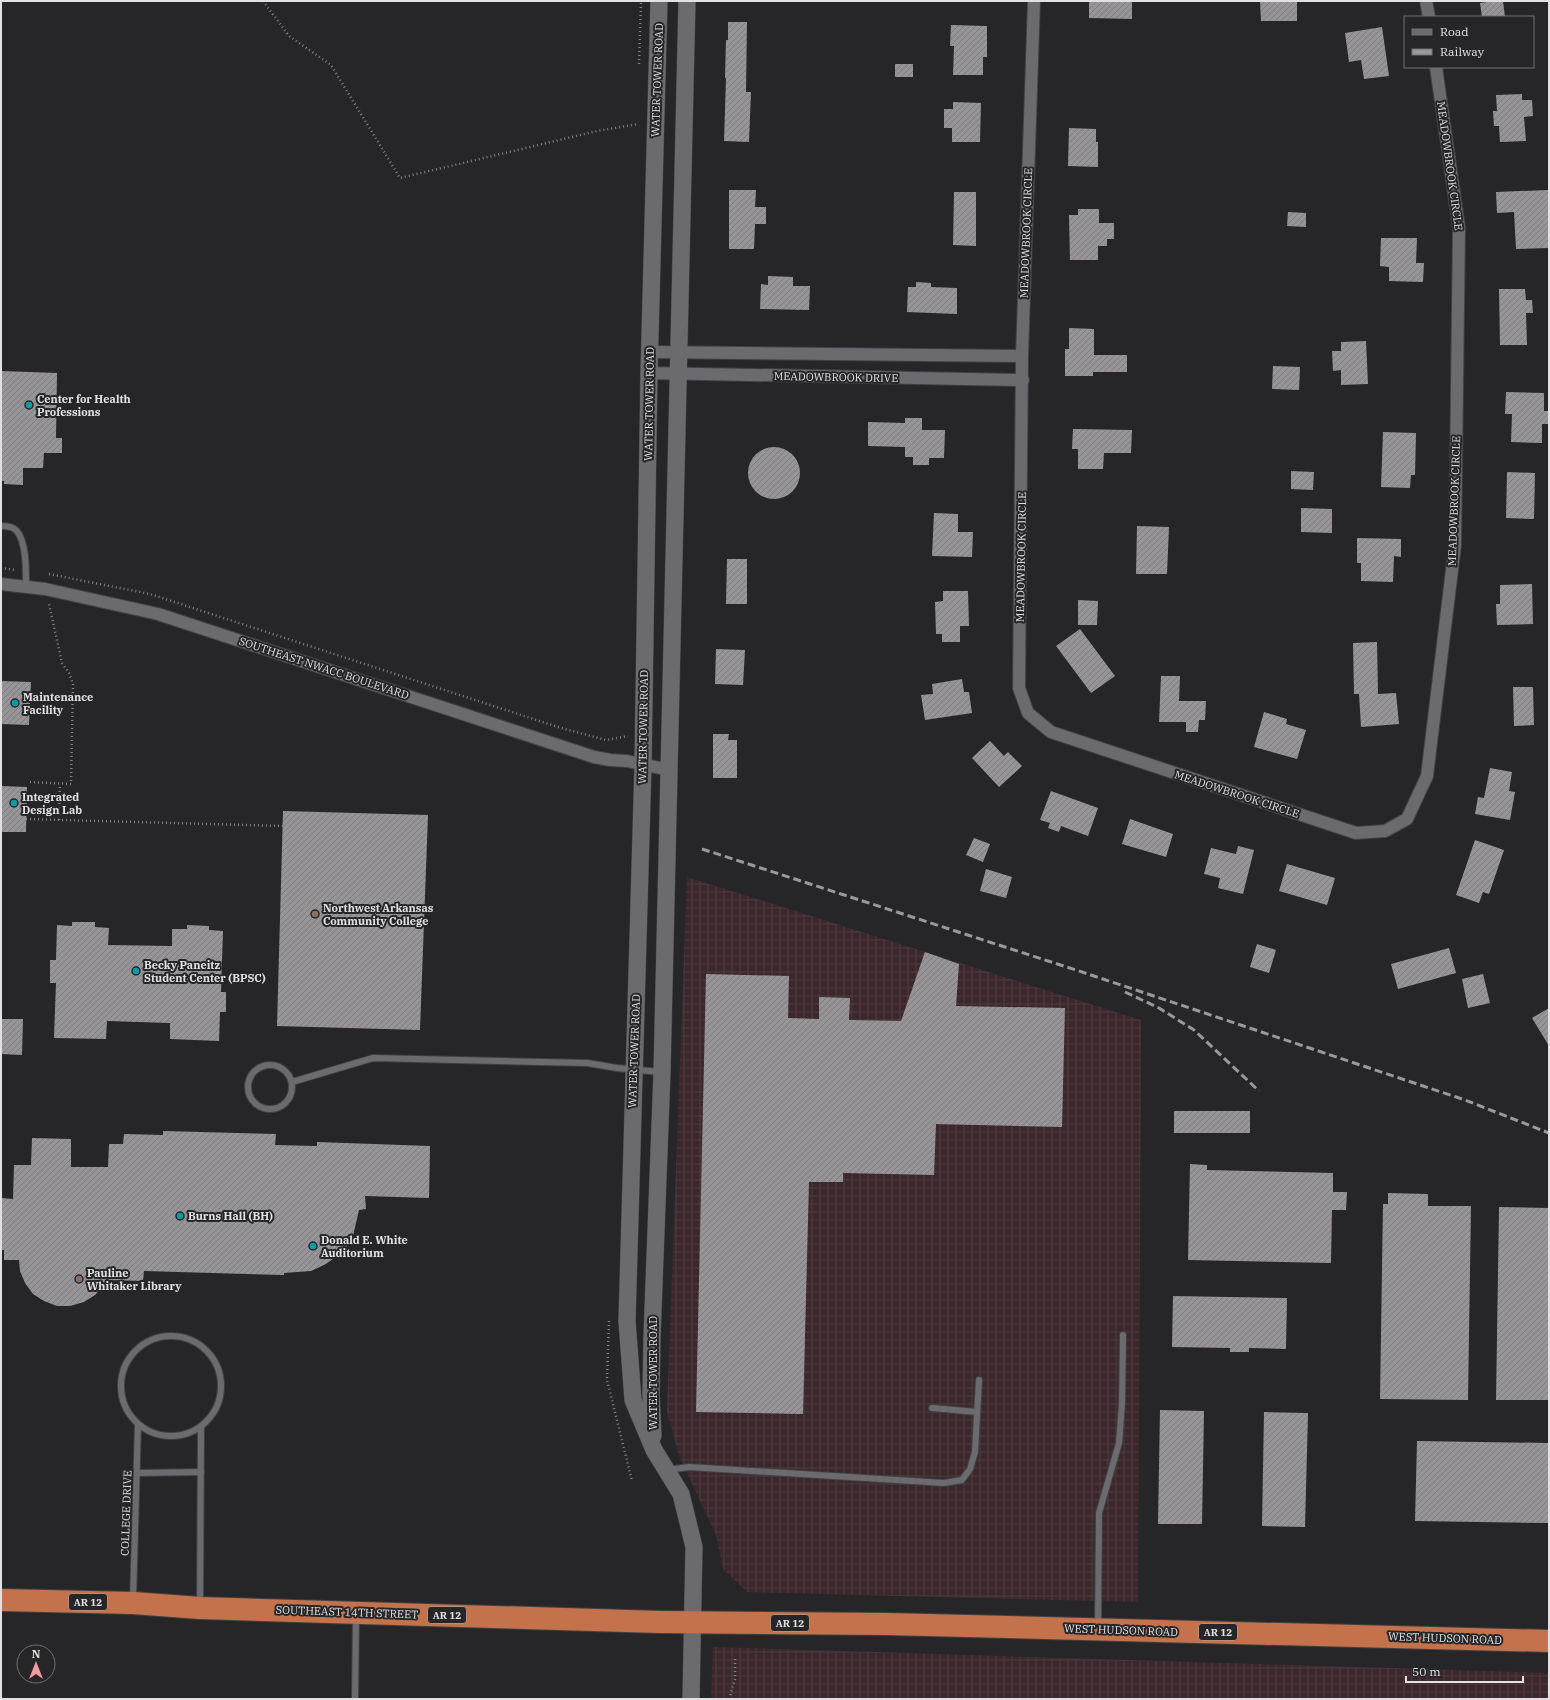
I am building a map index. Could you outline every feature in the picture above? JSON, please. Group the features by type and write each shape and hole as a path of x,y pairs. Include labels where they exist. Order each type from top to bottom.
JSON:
{"highway":[{"name":"SOUTHEAST 14TH STREET","path":"1,1600 133,1603 200,1608 693,1623"},
{"name":"WEST HUDSON ROAD","path":"693,1623 887,1624 1549,1641"}],"street":[{"name":"WATER TOWER ROAD","path":"659,1 649,373 643,765 627,1321 634,1400 654,1450 681,1494 694,1546 691,1699"},
{"name":"WATER TOWER ROAD","path":"654,1450 651,1395 652,1337 662,1072 687,1"},
{"name":"MEADOWBROOK CIRCLE","path":"1034,1 1022,356 1023,380 1019,688 1028,714 1051,732 1356,833 1386,832 1407,820 1427,776 1455,545 1459,228 1436,68"},
{"path":"1426,1 1429,16"},
{"name":"MEADOWBROOK DRIVE","path":"650,352 1022,356"},
{"name":"MEADOWBROOK DRIVE","path":"649,373 1023,380"},
{"name":"SOUTHEAST NWACC BOULEVARD","path":"1,584 45,589 158,614 589,756 610,760 627,761 669,770"}],"lane":[{"path":"1,526 9,526 16,530 21,539 24,553 26,587"},
{"path":"292,1082 373,1058 587,1063 634,1070 662,1072"},
{"path":"271,1065 278,1066 285,1070 292,1082 293,1090 286,1103 273,1109 266,1109 253,1101 248,1088 248,1081 257,1069 271,1065"},
{"path":"177,1335 193,1340 206,1348 216,1362 222,1378 221,1393 216,1408 201,1428 180,1435 165,1436 151,1432 138,1424 128,1411 122,1396 121,1380 125,1365 134,1351 146,1342 161,1336 177,1335"},
{"path":"1098,1629 1099,1513 1119,1443 1122,1404 1123,1335"},
{"path":"666,1470 689,1467 944,1483 962,1480 970,1469 975,1452 979,1380"},
{"path":"932,1408 977,1412"},
{"name":"COLLEGE DRIVE","path":"133,1603 138,1424"},
{"path":"200,1608 201,1428"},
{"path":"137,1473 201,1472"},
{"path":"355,1699 356,1612"}],"path":[{"path":"263,1 289,36 331,65 400,178 598,131 638,124"},
{"path":"30,782 71,784 73,684 70,673 62,663 49,601"},
{"path":"59,820 60,784"},
{"path":"26,819 283,826"},
{"path":"729,1699 735,1679 735,1658"}],"shaded area":[{"path":"687,877 1141,1020 1138,1602 747,1592 723,1569 716,1535 679,1456 667,1411"},
{"path":"713,1647 1549,1673 1549,1699 711,1699"}],"building":[{"path":"1089,1 1132,1 1132,19 1089,18"},
{"path":"1260,1 1297,1 1297,21 1261,21"},
{"path":"1503,1 1505,16 1482,16 1480,3"},
{"path":"728,22 747,22 746,92 751,92 749,142 724,141 726,40 728,40"},
{"path":"951,25 987,26 987,57 983,57 983,75 953,75 954,46 950,46"},
{"path":"1382,27 1389,76 1364,79 1361,60 1349,62 1345,33"},
{"path":"895,64 913,64 913,77 895,77"},
{"path":"1522,94 1522,100 1532,100 1533,116 1524,117 1526,141 1500,142 1499,126 1494,126 1493,111 1497,111 1496,95"},
{"path":"953,102 981,103 980,142 952,142 952,128 944,128 944,109 953,109"},
{"path":"1069,128 1096,129 1096,142 1098,142 1098,167 1068,166"},
{"path":"729,190 756,190 755,207 766,207 766,224 755,224 754,249 729,249"},
{"path":"1549,190 1549,248 1516,249 1514,212 1497,213 1496,192"},
{"path":"954,192 976,192 976,246 953,245"},
{"path":"1078,209 1099,209 1099,223 1114,223 1114,239 1107,239 1107,246 1098,246 1098,260 1070,260 1069,215 1078,215"},
{"path":"1288,212 1306,213 1306,227 1287,226"},
{"path":"1381,238 1417,238 1416,263 1424,263 1423,282 1389,281 1389,267 1380,266"},
{"path":"768,276 793,277 793,286 810,286 809,310 760,309 761,284 768,285"},
{"path":"916,282 931,283 931,287 957,288 957,314 907,312 908,287 916,287"},
{"path":"1499,289 1525,289 1526,300 1532,300 1533,313 1526,313 1527,345 1500,345"},
{"path":"1069,328 1094,329 1094,355 1127,355 1127,372 1093,372 1093,376 1065,376 1065,349 1069,349"},
{"path":"1366,341 1368,384 1341,385 1341,370 1333,371 1332,351 1341,351 1341,342"},
{"path":"1273,366 1300,367 1299,390 1272,389"},
{"name":"Center for Health Professions","path":"1,371 57,373 56,438 62,438 62,453 44,453 43,468 23,468 23,485 4,484 4,481 1,481"},
{"path":"1506,392 1544,393 1544,411 1549,411 1549,424 1542,424 1542,443 1511,442 1512,414 1505,414"},
{"path":"905,418 922,418 922,430 945,430 944,458 929,458 929,465 913,465 913,457 905,457 905,447 868,446 868,422 905,423"},
{"path":"1073,429 1132,430 1131,453 1104,453 1103,469 1078,469 1078,449 1072,449"},
{"path":"1383,432 1416,433 1415,475 1411,475 1410,488 1381,487"},
{"path":"774,447 788,451 796,459 800,473 796,487 788,495 774,499 760,495 752,487 748,473 752,459 760,451"},
{"path":"1291,471 1314,472 1313,490 1291,489"},
{"path":"1507,472 1535,473 1534,519 1506,518"},
{"path":"1301,508 1332,509 1332,533 1301,532"},
{"path":"934,513 958,514 958,532 973,532 972,557 932,556"},
{"path":"1137,526 1169,527 1167,574 1136,574"},
{"path":"1357,538 1401,539 1401,557 1394,556 1393,582 1361,581 1361,563 1357,563"},
{"path":"727,559 747,559 747,604 726,604"},
{"path":"1532,584 1533,624 1497,625 1496,604 1500,604 1500,585"},
{"path":"943,591 968,591 969,626 960,626 960,642 942,642 942,634 936,634 935,602 943,601"},
{"path":"1078,600 1098,601 1097,625 1078,625"},
{"path":"1080,629 1115,676 1091,693 1056,646"},
{"path":"1377,642 1378,694 1396,693 1399,724 1361,727 1359,694 1354,694 1353,643"},
{"path":"716,649 745,650 743,685 715,684"},
{"path":"1161,676 1180,676 1179,701 1206,701 1205,720 1199,720 1198,732 1186,732 1186,722 1159,722"},
{"path":"962,679 964,692 969,692 972,713 925,720 921,695 933,694 932,684"},
{"name":"Maintenance Facility","path":"1,681 31,682 29,725 1,724"},
{"path":"1513,687 1533,687 1534,725 1514,726"},
{"path":"1264,712 1287,719 1286,724 1306,730 1297,759 1254,747"},
{"path":"713,734 729,734 728,740 737,740 737,778 713,778"},
{"path":"990,741 1004,756 1008,752 1022,766 999,787 972,758"},
{"path":"1490,768 1512,772 1509,791 1515,792 1510,820 1475,814 1478,797 1484,798"},
{"name":"Integrated Design Lab","path":"1,786 27,787 26,832 1,832"},
{"path":"1051,791 1098,808 1088,836 1061,826 1059,832 1048,828 1050,823 1040,820"},
{"path":"283,811 428,815 420,1030 277,1026"},
{"path":"1130,819 1173,834 1166,857 1122,844"},
{"path":"974,838 990,844 983,862 966,855"},
{"path":"1475,840 1504,850 1489,894 1483,892 1479,903 1456,895"},
{"path":"1238,846 1254,850 1243,894 1218,888 1220,878 1204,874 1211,848 1236,854"},
{"path":"1287,864 1335,878 1327,905 1279,891"},
{"path":"986,869 1012,877 1006,898 980,891"},
{"name":"Becky Paneitz Student Center (BPSC)","path":"72,922 95,922 95,927 109,928 108,945 172,946 172,929 187,929 187,925 209,926 209,930 223,931 221,992 226,992 226,1012 220,1012 219,1041 170,1039 170,1023 107,1021 106,1039 54,1038 56,983 50,983 50,960 56,960 57,925 72,926"},
{"path":"1257,944 1276,950 1269,973 1250,967"},
{"path":"1449,948 1456,973 1398,989 1391,964"},
{"path":"925,952 959,964 956,1006 1065,1008 1062,1127 936,1124 934,1175 843,1173 843,1182 809,1182 803,1414 696,1412 706,974 789,976 788,1018 819,1019 819,997 850,998 849,1020 901,1021"},
{"path":"1483,974 1490,1003 1468,1008 1462,979"},
{"path":"1549,1008 1549,1046 1532,1018"},
{"path":"1,1019 23,1019 22,1055 1,1054"},
{"path":"1174,1111 1250,1111 1250,1133 1174,1133"},
{"name":"Burns Hall (BH)","path":"163,1131 276,1134 275,1145 317,1146 317,1142 430,1146 429,1198 365,1196 366,1209 359,1210 353,1236 347,1246 326,1264 311,1271 284,1273 284,1275 144,1271 143,1281 109,1280 95,1295 84,1302 70,1306 57,1306 44,1301 33,1294 25,1283 20,1271 19,1260 4,1260 4,1250 1,1250 1,1198 13,1199 14,1165 31,1165 32,1138 71,1139 71,1167 108,1167 109,1144 123,1144 124,1134 163,1135"},
{"path":"1190,1164 1207,1165 1207,1170 1333,1173 1333,1192 1347,1192 1346,1210 1332,1210 1331,1263 1188,1260"},
{"path":"1388,1193 1428,1194 1428,1206 1471,1206 1468,1400 1380,1399 1383,1204 1388,1204"},
{"path":"1499,1207 1549,1208 1549,1400 1496,1400"},
{"path":"1173,1296 1287,1298 1286,1349 1249,1348 1249,1352 1230,1352 1230,1348 1172,1347"},
{"path":"1160,1410 1204,1411 1202,1524 1158,1524"},
{"path":"1264,1412 1308,1413 1305,1527 1262,1526"},
{"path":"1417,1441 1549,1443 1549,1523 1415,1521"}],"railway":[{"path":"702,849 1076,970 1465,1100 1549,1133"},
{"path":"1125,992 1159,1008 1194,1030 1259,1091"}],"place":[{"name":"Center for Health Professions","path":"29,405"},
{"name":"Maintenance Facility","path":"15,703"},
{"name":"Integrated Design Lab","path":"14,803"},
{"name":"Northwest Arkansas Community College","path":"315,914"},
{"name":"Becky Paneitz Student Center (BPSC)","path":"136,971"},
{"name":"Burns Hall (BH)","path":"180,1216"},
{"name":"Donald E. White Auditorium","path":"313,1246"},
{"name":"Pauline Whitaker Library","path":"79,1279"}]}
